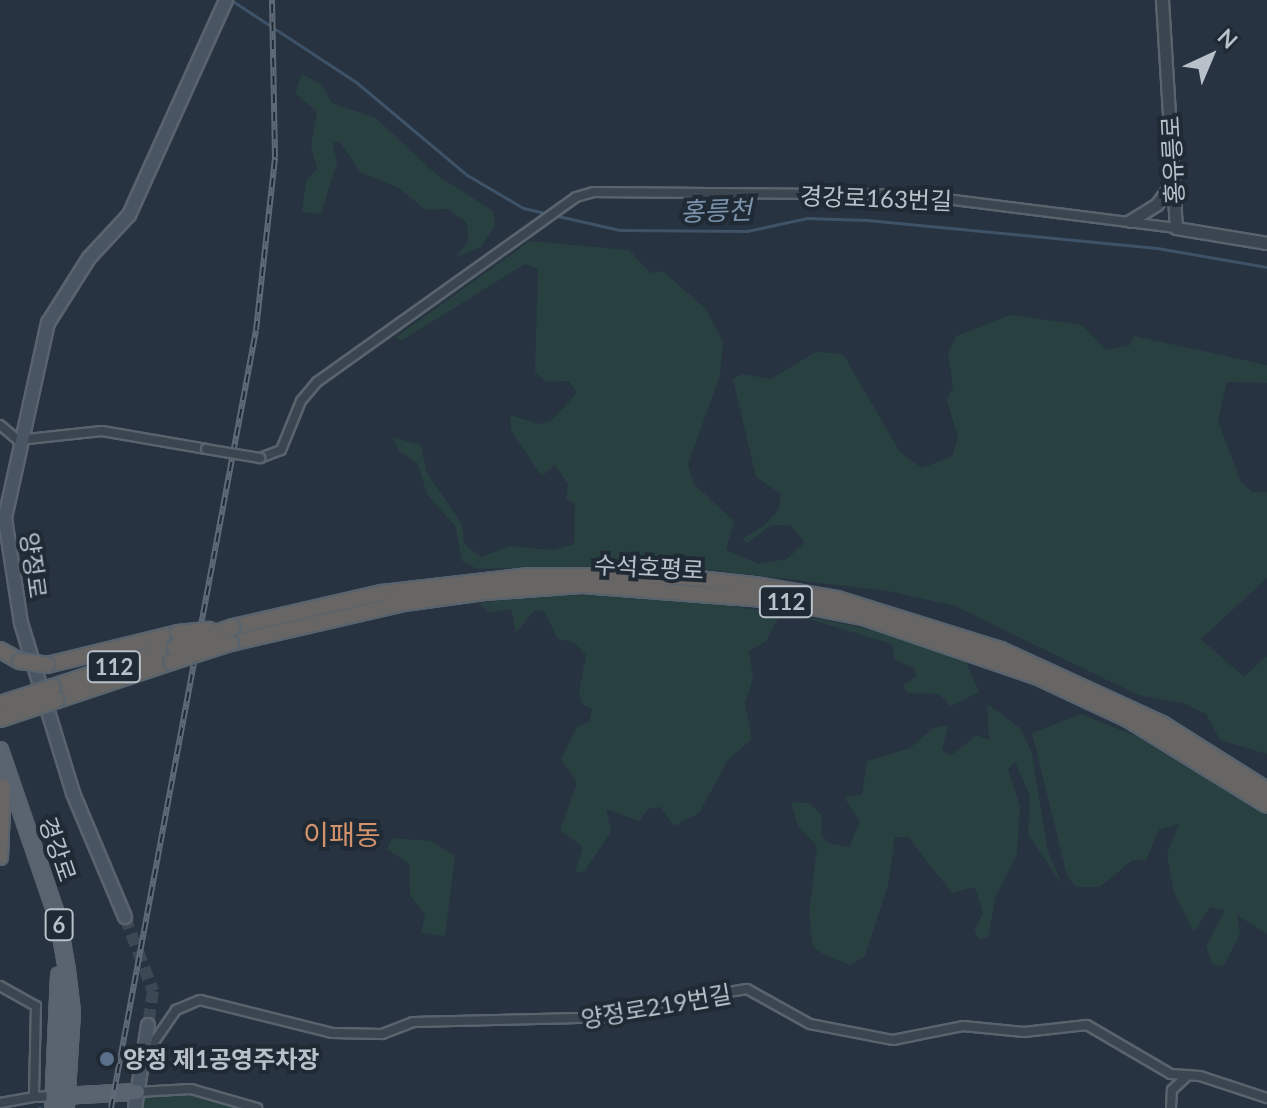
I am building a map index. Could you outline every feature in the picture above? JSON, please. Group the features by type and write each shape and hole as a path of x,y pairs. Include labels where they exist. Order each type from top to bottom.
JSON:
{"highway":[{"name":"수석호평로","path":"0,719 55,694 233,627 382,593 529,576 681,577 837,599 923,622 1073,680 1162,724 1267,790"},
{"name":"수석호평로","path":"175,648 265,634 404,603 582,585 776,600 863,617 1038,677 1128,719 1267,805"},
{"path":"0,650 20,661 47,665 175,648"},
{"name":"수석호평로","path":"0,704 55,694"},
{"path":"0,857 1,783"}],"main road":[{"name":"양정로","path":"125,917 73,793 9,575 5,518 18,440 48,323 89,258 129,215 223,6"},
{"name":"경강로","path":"0,750 58,919 72,1012 60,1102"},
{"name":"경강로","path":"1,783 54,941 61,1022 60,1102"},
{"path":"135,1108 148,1025"},
{"path":"60,1102 137,1092"}],"street":[{"name":"홍유릉로","path":"1162,0 1176,228 1267,243"},
{"path":"1130,221 1157,204 1173,182"},
{"name":"경강로163번길","path":"18,440 102,431 260,458 281,450 301,401 317,382 576,197 914,195 1176,228"},
{"path":"0,425 18,440"},
{"path":"0,986 38,1009 34,1097"},
{"name":"양정로219번길","path":"142,1058 176,1010 200,1000 332,1033 382,1034 413,1022 620,1017 655,1004 747,989 762,992 810,1024 893,1040 963,1026 1024,1032 1072,1022 1171,1074 1188,1075 1267,1098"},
{"path":"1171,1108 1172,1090 1188,1075"},
{"path":"137,1092 191,1089 257,1108"},
{"path":"0,1103 34,1097 60,1102"}],"green space":[{"path":"302,74 322,85 332,103 376,118 438,176 493,211 495,225 481,247 455,258 468,242 467,223 449,209 426,210 397,187 361,173 339,141 333,143 337,163 321,214 302,212 306,181 317,169 311,145 317,112 295,93"},
{"path":"530,241 629,250 651,273 663,271 706,309 723,342 720,376 688,464 694,484 734,521 726,550 759,564 787,559 805,542 790,525 771,525 748,543 742,539 765,525 779,509 781,494 756,477 733,379 742,374 771,379 816,352 843,354 900,452 922,468 952,456 958,437 947,400 953,386 948,354 956,336 1010,315 1082,325 1106,350 1130,345 1134,336 1267,365 1267,383 1227,382 1218,421 1241,482 1252,492 1267,492 1267,578 1201,639 1244,677 1267,656 1267,754 1220,740 1206,714 1183,703 1138,695 955,606 888,591 669,565 477,569 462,561 455,526 427,494 418,464 399,451 392,437 421,445 427,473 462,524 464,544 481,557 511,546 553,550 574,544 575,505 566,498 568,484 555,465 542,476 534,465 511,430 510,415 539,424 551,421 577,393 569,381 546,382 535,372 538,269 525,264 401,341 396,337"},
{"path":"664,594 780,614 766,641 749,651 753,678 745,703 752,739 728,760 699,813 674,826 660,807 648,809 639,821 606,809 611,832 584,872 575,872 583,847 560,830 577,783 561,759 577,727 589,722 592,709 582,704 579,692 586,655 573,642 558,639 544,611 535,610 516,633 511,609 489,613 479,603 529,596"},
{"path":"792,614 871,629 965,659 979,692 951,706 939,694 907,693 903,685 917,676 914,668 895,660 892,644"},
{"path":"987,704 1021,729 1032,754 1048,852 1063,886 1028,834 1030,796 1015,762 1008,769 1020,806 1017,854 996,896 988,937 979,939 974,931 983,913 975,887 952,893 908,837 895,837 888,885 865,956 850,965 823,954 813,946 809,916 817,846 798,826 791,802 808,803 821,814 821,834 828,843 849,847 860,821 844,797 862,795 867,761 910,748 933,728 948,725 942,750 951,755 977,735 989,740"},
{"path":"1081,714 1136,736 1267,815 1267,934 1237,915 1240,934 1223,967 1212,964 1206,946 1225,910 1210,907 1194,932 1174,893 1167,854 1179,824 1159,830 1146,860 1132,860 1100,887 1076,887 1067,876 1032,733"},
{"path":"392,838 431,841 455,856 445,936 421,933 425,915 410,895 409,864 387,849"},
{"path":"189,1093 236,1108 139,1108 144,1095"}],"waterway":[{"name":"홍릉천","path":"231,0 356,82 467,175 523,208 620,230 747,231 807,218 867,220 1157,248 1267,267"}],"tunnel":[{"path":"125,917 153,991 148,1025"}],"railway":[{"path":"111,1108 256,330 275,157 272,0"}],"place":[{"name":"양정 제1공영주차장","path":"107,1059"}],"district":[{"name":"이패동","path":"342,834"}]}
